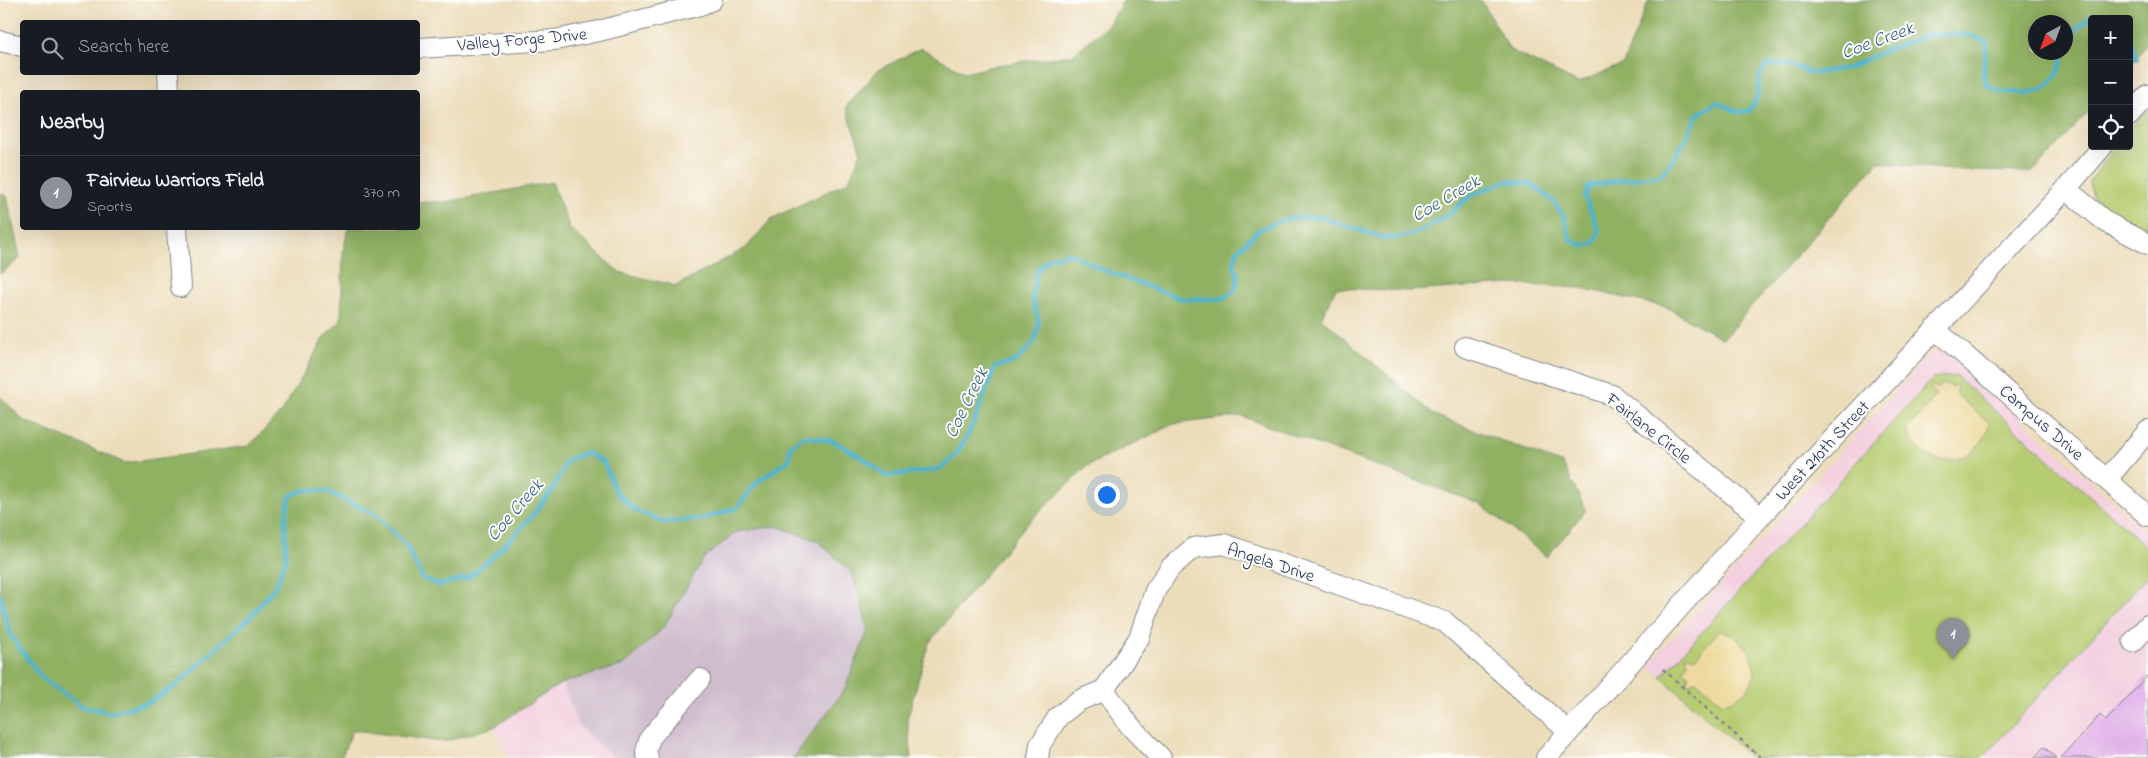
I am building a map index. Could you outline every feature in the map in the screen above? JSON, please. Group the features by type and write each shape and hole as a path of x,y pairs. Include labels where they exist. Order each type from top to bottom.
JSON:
{"street":[{"name":"Valley Forge Drive","path":"420,48 556,40 599,31 700,5 712,0"},
{"path":"0,41 20,46"},
{"path":"168,75 169,90"},
{"path":"2133,112 2148,95"},
{"name":"West 210th Street","path":"1546,758 1760,517 2100,150"},
{"path":"2066,189 2106,222 2142,243 2148,244"},
{"path":"178,230 181,287"},
{"name":"Campus Drive","path":"1935,329 2148,516"},
{"name":"Fairlane Circle","path":"1465,347 1612,395 1760,517"},
{"path":"2107,479 2148,431"},
{"name":"Angela Drive","path":"1104,690 1139,638 1155,591 1170,568 1193,548 1224,544 1445,622 1569,732"},
{"path":"2133,642 2148,625"},
{"path":"648,758 646,751 650,738 700,679"},
{"path":"1038,758 1040,745 1058,717 1078,701 1104,690 1131,727 1161,758"}],"path":[{"path":"1663,669 1761,758"}],"shaded area":[{"path":"1941,352 1950,355 2148,533 2148,758 1752,758 1648,665 1924,360 1932,353"},
{"path":"776,526 818,541 853,574 868,630 845,689 793,758 614,758 578,725 562,683 624,665 664,627 703,559 736,532"},
{"path":"562,683 578,725 614,758 509,758 494,727"}],"green space":[{"path":"1124,0 1481,0 1510,50 1578,83 1623,64 1649,0 2148,0 2148,43 2133,62 2133,15 2088,15 2088,112 2033,172 1961,171 1878,162 1723,339 1666,307 1581,288 1510,284 1410,291 1336,288 1321,318 1434,415 1563,464 1586,510 1547,557 1480,504 1241,416 1174,424 1087,466 1025,526 929,643 907,719 912,758 793,758 845,689 868,630 853,574 818,541 776,526 736,532 703,559 664,627 624,665 562,683 494,727 443,742 353,730 341,758 0,758 0,396 23,420 125,463 249,446 283,410 325,336 341,321 343,253 348,230 420,230 420,202 446,202 552,182 570,229 619,272 676,286 746,248 771,219 849,181 861,152 846,107 878,70 921,48 966,73 997,65 1072,55 1108,25"},
{"path":"2148,109 2148,235 2113,215 2093,196 2089,182 2114,150 2133,150 2133,126"},
{"path":"0,193 7,196 20,258 0,274"},
{"path":"1956,376 2148,548 2148,575 1983,758 1752,758 1661,677 1933,378"}],"sand":[{"path":"1944,384 1952,387 1958,384 1956,394 1989,423 1984,438 1975,450 1963,457 1950,460 1937,459 1924,454 1914,444 1907,429 1936,396 1930,387 1938,388"},
{"path":"1719,631 1734,637 1745,645 1754,667 1753,679 1747,689 1737,698 1722,703 1696,680 1688,685 1686,683 1689,676 1683,670 1688,663 1686,655 1695,658"}],"building":[{"path":"2148,675 2148,758 2061,758 2100,715 2106,721"},
{"path":"2044,747 2056,758 2034,758"}],"waterway":[{"name":"Coe Creek","path":"0,595 11,636 41,677 82,706 111,713 150,702 174,687 250,617 276,586 286,557 285,521 290,496 305,490 325,491 375,514 406,545 423,579 440,585 469,577 499,551 532,516 553,489 568,459 588,453 604,463 616,492 635,510 663,522 702,519 737,508 757,482 789,460 790,446 804,436 833,441 863,458 886,476 940,468 950,461 958,451 974,423 995,367 1015,362 1034,343 1039,323 1032,297 1036,272 1049,258 1069,253 1103,270 1182,299 1221,299 1235,291 1238,276 1234,265 1237,251 1260,229 1288,218 1320,217 1386,239 1406,236 1423,230 1448,215 1470,196 1507,181 1531,184 1553,201 1564,217 1570,239 1583,246 1594,243 1599,231 1585,197 1589,186 1657,176 1666,170 1685,141 1697,115 1717,102 1738,112 1749,111 1757,99 1760,75 1767,65 1787,64 1813,73 1849,68 1886,50 1930,35 1970,35 1987,42 1983,75 1987,85 2002,92 2029,93 2045,88 2056,76 2075,30 2088,19"},
{"name":"Coe Creek","path":"2133,48 2137,59"}],"place":[{"name":"Fairview Warriors Field","path":"1953,659"}]}
